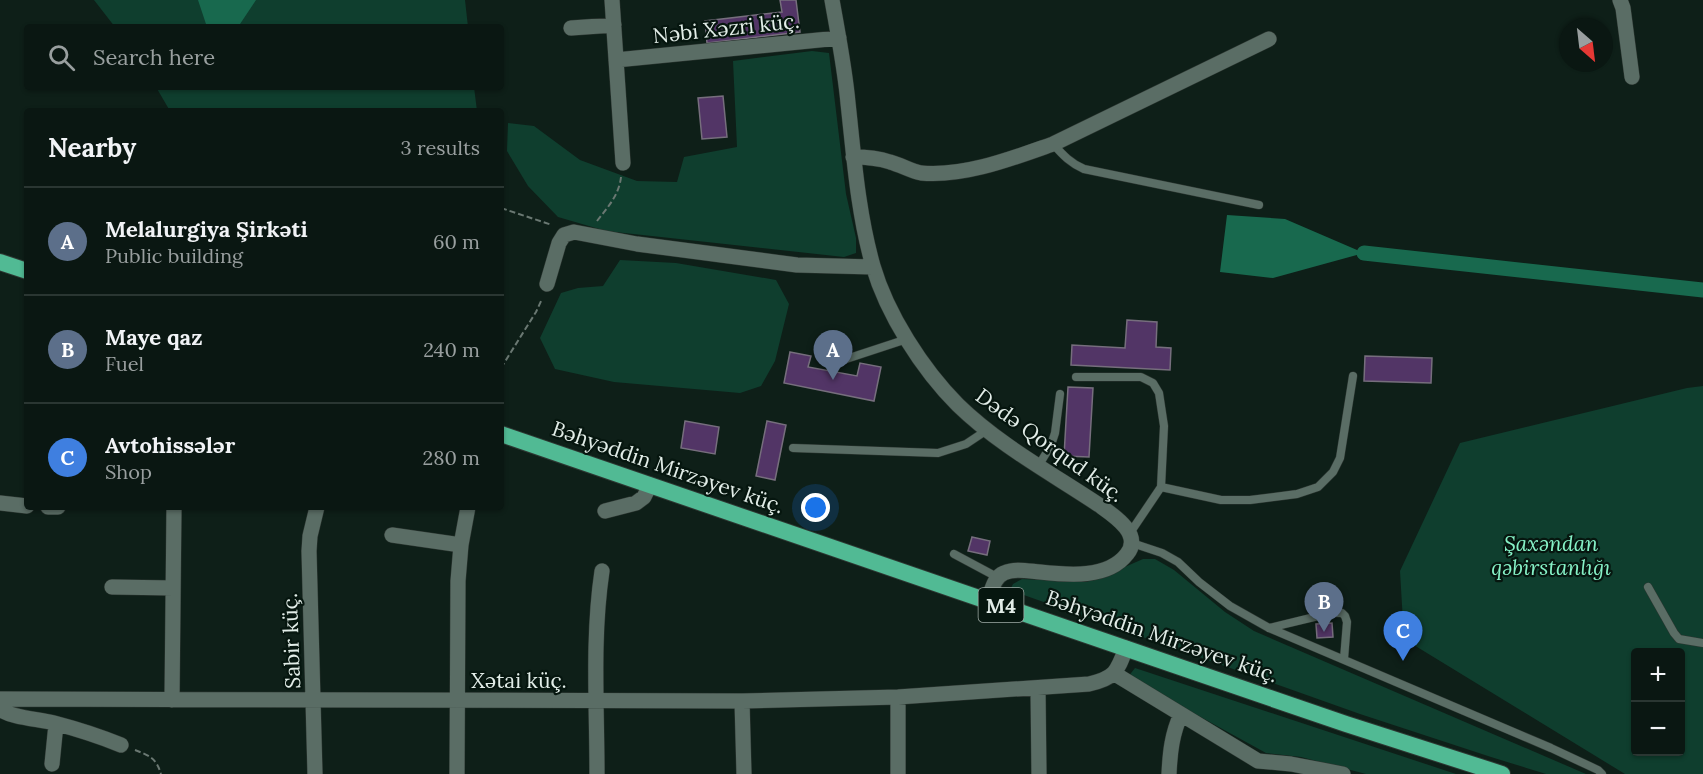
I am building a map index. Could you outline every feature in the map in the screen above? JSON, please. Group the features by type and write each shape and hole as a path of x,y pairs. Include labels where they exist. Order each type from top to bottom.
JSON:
{"highway":[{"path":"0,262 24,270"},
{"name":"Bəhyəddin Mirzəyev küç.","path":"504,435 1346,724 1502,774"}],"street":[{"path":"612,0 623,163"},
{"name":"Dədə Qorqud küç.","path":"832,0 864,225 873,267 892,312 907,339 921,360 957,403 987,430 1099,504 1116,518 1131,538"},
{"path":"1620,0 1632,77"},
{"path":"571,28 614,25"},
{"name":"Nəbi Xəzri küç.","path":"616,60 839,38"},
{"path":"854,157 870,157 918,172 939,174 969,170 1053,144 1269,39"},
{"path":"547,284 559,243 564,235 574,232 637,244 797,265 873,267"},
{"path":"605,511 636,503 644,497 650,485"},
{"path":"0,503 24,506"},
{"path":"172,700 174,510"},
{"name":"Sabir küç.","path":"315,774 309,551 316,510"},
{"path":"457,774 458,581 467,510"},
{"path":"392,535 461,545"},
{"path":"988,600 997,577 1005,572 1020,570 1080,574 1099,571 1123,559 1130,551 1131,538"},
{"path":"597,774 597,610 602,571"},
{"path":"112,587 173,588"},
{"path":"1126,648 1115,674 1258,761 1279,769 1302,766 1343,774"},
{"name":"Xətai küç.","path":"0,699 742,702 898,697 1038,689 1089,684 1115,674"},
{"path":"1038,689 1039,774"},
{"path":"898,697 898,774"},
{"path":"742,702 744,774"},
{"path":"0,709 11,715 34,718 91,733 121,745"},
{"path":"1169,774 1170,748 1174,729 1181,714"},
{"path":"52,764 56,724"}],"lane":[{"path":"1053,144 1073,164 1084,169 1259,206"},
{"path":"834,363 907,339"},
{"path":"1161,487 1221,500 1250,500 1297,494 1318,487 1334,472 1340,458 1353,376"},
{"path":"1076,377 1141,377 1153,383 1159,393 1164,426 1161,487 1131,538 1178,562 1230,606 1269,628 1551,748 1602,774"},
{"path":"1039,465 1055,433 1060,394"},
{"path":"793,448 938,453 966,444 987,430"},
{"path":"954,554 997,577"},
{"path":"1648,587 1674,633 1680,639 1703,643"},
{"path":"1269,628 1342,612 1347,622 1344,659"}],"path":[{"path":"586,234 614,199 621,183 623,163"},
{"path":"504,209 556,226 564,235"},
{"path":"504,363 536,312 547,284"},
{"path":"121,745 150,756 156,762 161,774"}],"green space":[{"path":"94,0 465,0 468,24 113,24"},
{"path":"812,51 829,53 846,194 856,238 856,253 844,257 606,231 558,217 528,186 507,151 508,123 534,126 580,160 637,181 677,182 684,157 737,147 733,61"},
{"path":"158,90 474,90 477,108 168,108"},
{"path":"620,260 676,263 776,280 789,304 775,361 761,386 740,393 614,382 555,369 540,338 561,293 578,288 603,286"},
{"name":"Şaxəndan qəbirstanlığı","path":"1703,386 1703,774 1625,774 1404,639 1400,571 1460,443"},
{"path":"1143,559 1155,559 1174,570 1225,612 1254,631 1586,774 1546,774 1491,757 1360,714 1010,590 1013,584 1022,579 1086,582"},
{"path":"1135,668 1456,774 1366,774 1301,757 1266,753 1128,677"}],"shaded area":[{"path":"198,0 256,0 240,24 206,24"},
{"path":"1227,215 1285,219 1364,253 1273,278 1220,272"}],"building":[{"path":"780,0 796,0 800,32 707,43 705,21 782,12"},
{"path":"723,96 727,137 702,139 698,98"},
{"path":"1127,320 1157,322 1156,347 1171,348 1170,370 1071,365 1072,345 1125,348"},
{"path":"790,352 811,356 808,367 857,376 860,363 881,367 874,401 784,383"},
{"path":"1365,356 1432,358 1431,383 1364,381"},
{"path":"1068,387 1093,388 1089,457 1064,456"},
{"path":"685,421 719,427 715,454 681,448"},
{"path":"767,421 786,425 775,480 756,476"},
{"path":"972,537 990,541 987,555 968,551"},
{"path":"1314,593 1330,593 1331,607 1314,608"},
{"path":"1332,623 1333,637 1317,638 1316,624"}],"waterway":[{"path":"1364,253 1703,290"}],"place":[{"name":"Melalurgiya Şirkəti","path":"833,380"},
{"name":"Maye qaz","path":"1324,632"},
{"name":"Avtohissələr","path":"1403,661"}]}
